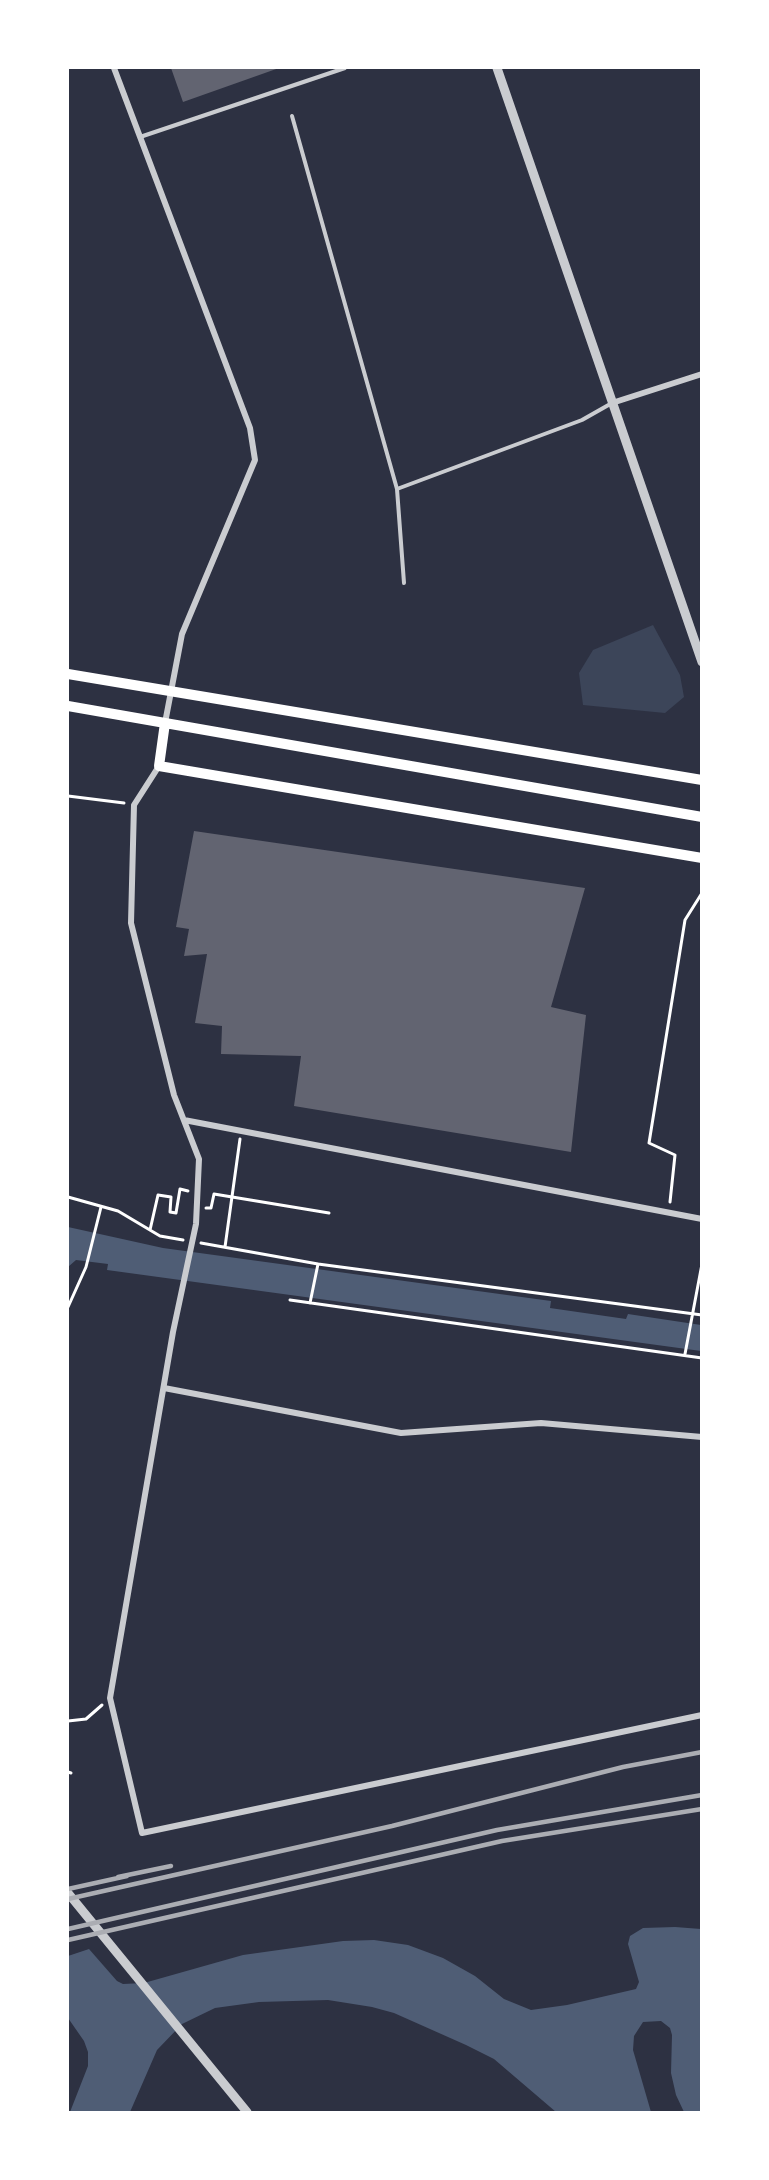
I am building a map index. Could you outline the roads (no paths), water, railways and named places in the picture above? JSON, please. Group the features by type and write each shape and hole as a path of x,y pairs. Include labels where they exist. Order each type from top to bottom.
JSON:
{"main road":[{"path":"68,674 702,780"},
{"path":"68,706 702,817"},
{"path":"165,723 159,766 702,858"}],"street":[{"path":"114,68 250,428 255,460 182,634 165,723"},
{"path":"497,68 702,662"},
{"path":"612,403 702,374"},
{"path":"159,766 134,805 131,923 174,1095 199,1159 196,1224 173,1332 110,1698 142,1833 702,1715"},
{"path":"184,1120 702,1220"},
{"path":"164,1388 401,1433 541,1424 702,1437"},
{"path":"68,1893 247,2112"}],"lane":[{"path":"140,136 345,68"},
{"path":"292,116 397,489 404,583"},
{"path":"397,489 582,420 612,403"}],"railway":[{"path":"68,1899 392,1826 623,1767 702,1752"},
{"path":"68,1929 497,1830 702,1795"},
{"path":"68,1940 502,1841 702,1809"},
{"path":"118,1877 171,1866"},
{"path":"68,1889 127,1876"}]}
